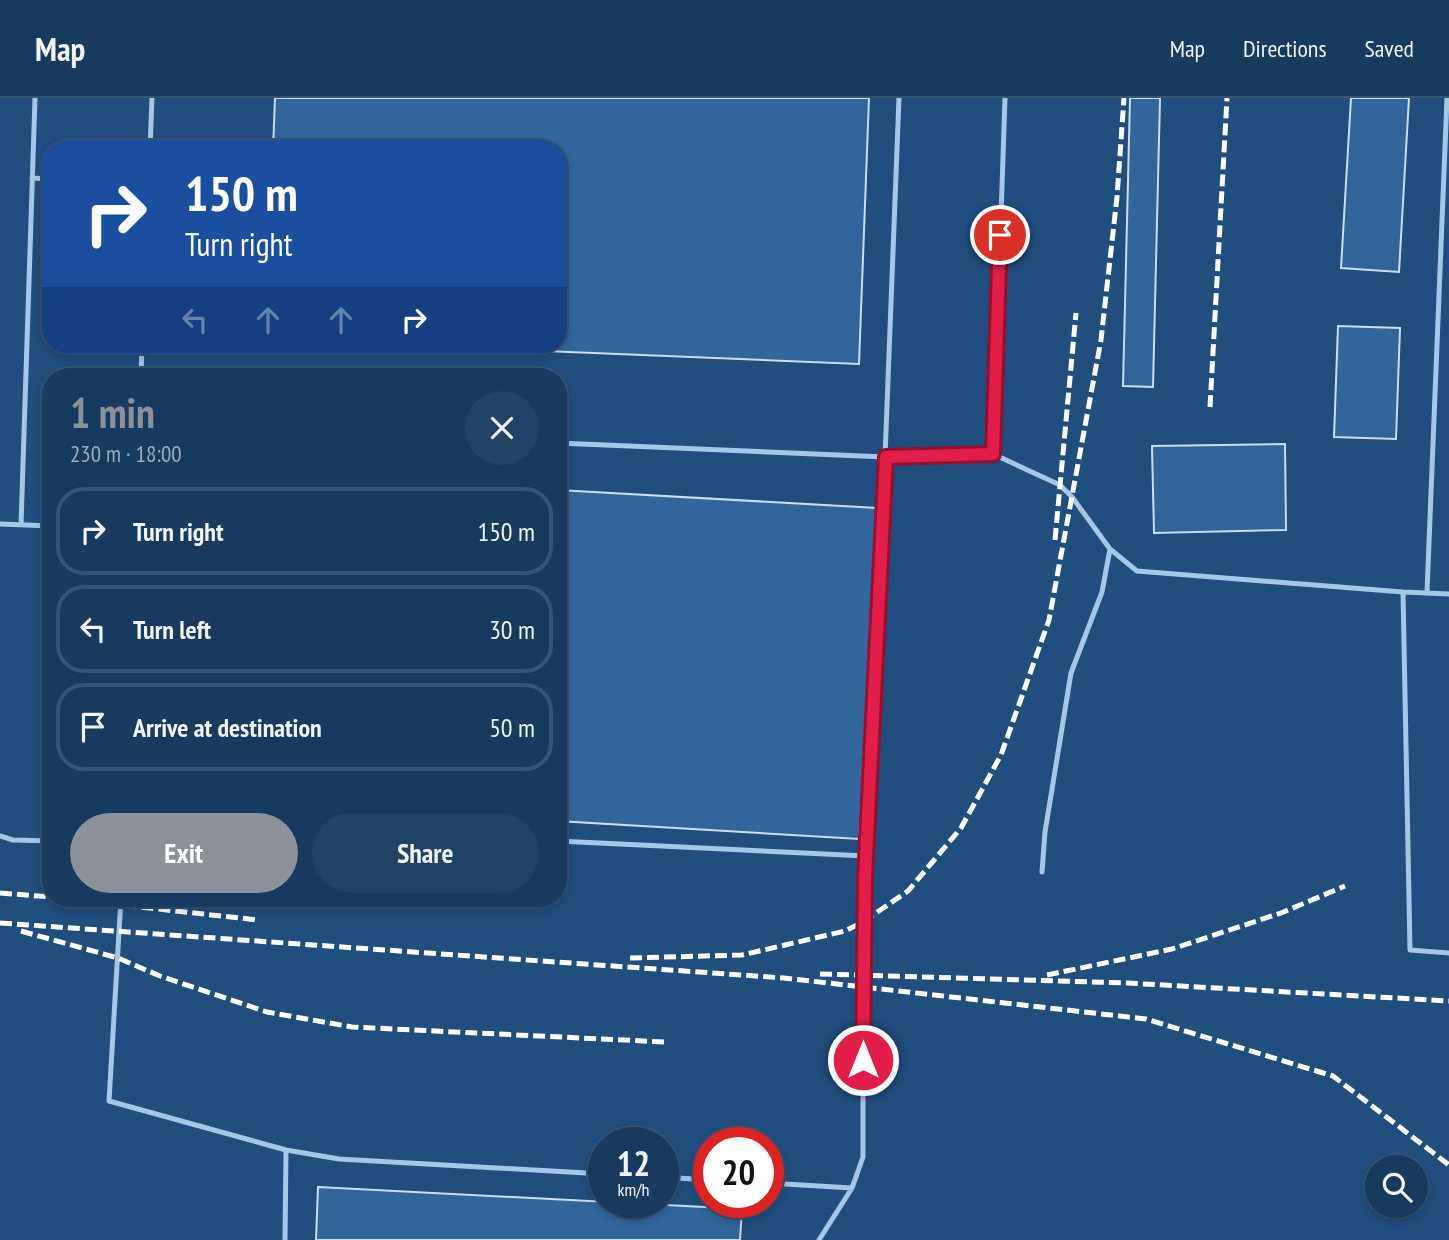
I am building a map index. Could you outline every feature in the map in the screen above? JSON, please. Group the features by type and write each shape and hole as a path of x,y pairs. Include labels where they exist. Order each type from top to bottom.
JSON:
{"lane":[{"path":"21,525 34,98"},
{"path":"150,140 152,98"},
{"path":"819,1240 852,1188 863,1157 863,922 886,457 899,98"},
{"path":"993,454 1005,98"},
{"path":"1427,592 1447,98"},
{"path":"32,178 42,179"},
{"path":"567,443 886,457 993,454 1060,485 1072,496 1110,548 1137,571 1449,594"},
{"path":"0,524 42,526"},
{"path":"1042,873 1045,832 1071,673 1102,592 1110,548"},
{"path":"1403,592 1410,950 1449,953"},
{"path":"0,836 13,840 42,841"},
{"path":"567,841 866,856"},
{"path":"120,907 109,1101 286,1150 339,1158 588,1173"},
{"path":"285,1240 286,1150"},
{"path":"784,1184 852,1188"}],"building":[{"path":"275,98 869,98 859,364 567,352 567,140 273,140"},
{"path":"1130,98 1160,98 1153,387 1123,386"},
{"path":"1351,98 1409,98 1399,272 1341,268"},
{"path":"1338,326 1400,328 1396,439 1334,437"},
{"path":"1285,444 1286,530 1154,533 1152,446"},
{"path":"567,491 877,508 859,839 567,822"},
{"path":"318,1187 588,1201 588,1218 679,1218 679,1206 693,1206 693,1218 741,1218 740,1240 316,1240"}],"railway":[{"path":"630,958 742,955 845,931 908,891 961,828 1001,755 1049,620 1101,340 1117,197 1124,98"},
{"path":"1210,407 1227,98"},
{"path":"1055,540 1076,313"},
{"path":"1047,975 1172,949 1281,913 1345,886"},
{"path":"0,893 42,896"},
{"path":"139,907 258,920"},
{"path":"0,923 784,978 1146,1019 1333,1076 1449,1165"},
{"path":"21,931 118,958 160,976 267,1012 352,1027 664,1042"},
{"path":"820,974 1127,983 1449,1001"}],"route":[{"path":"863,1060 863,922 886,457 993,454 1000,235"}]}
